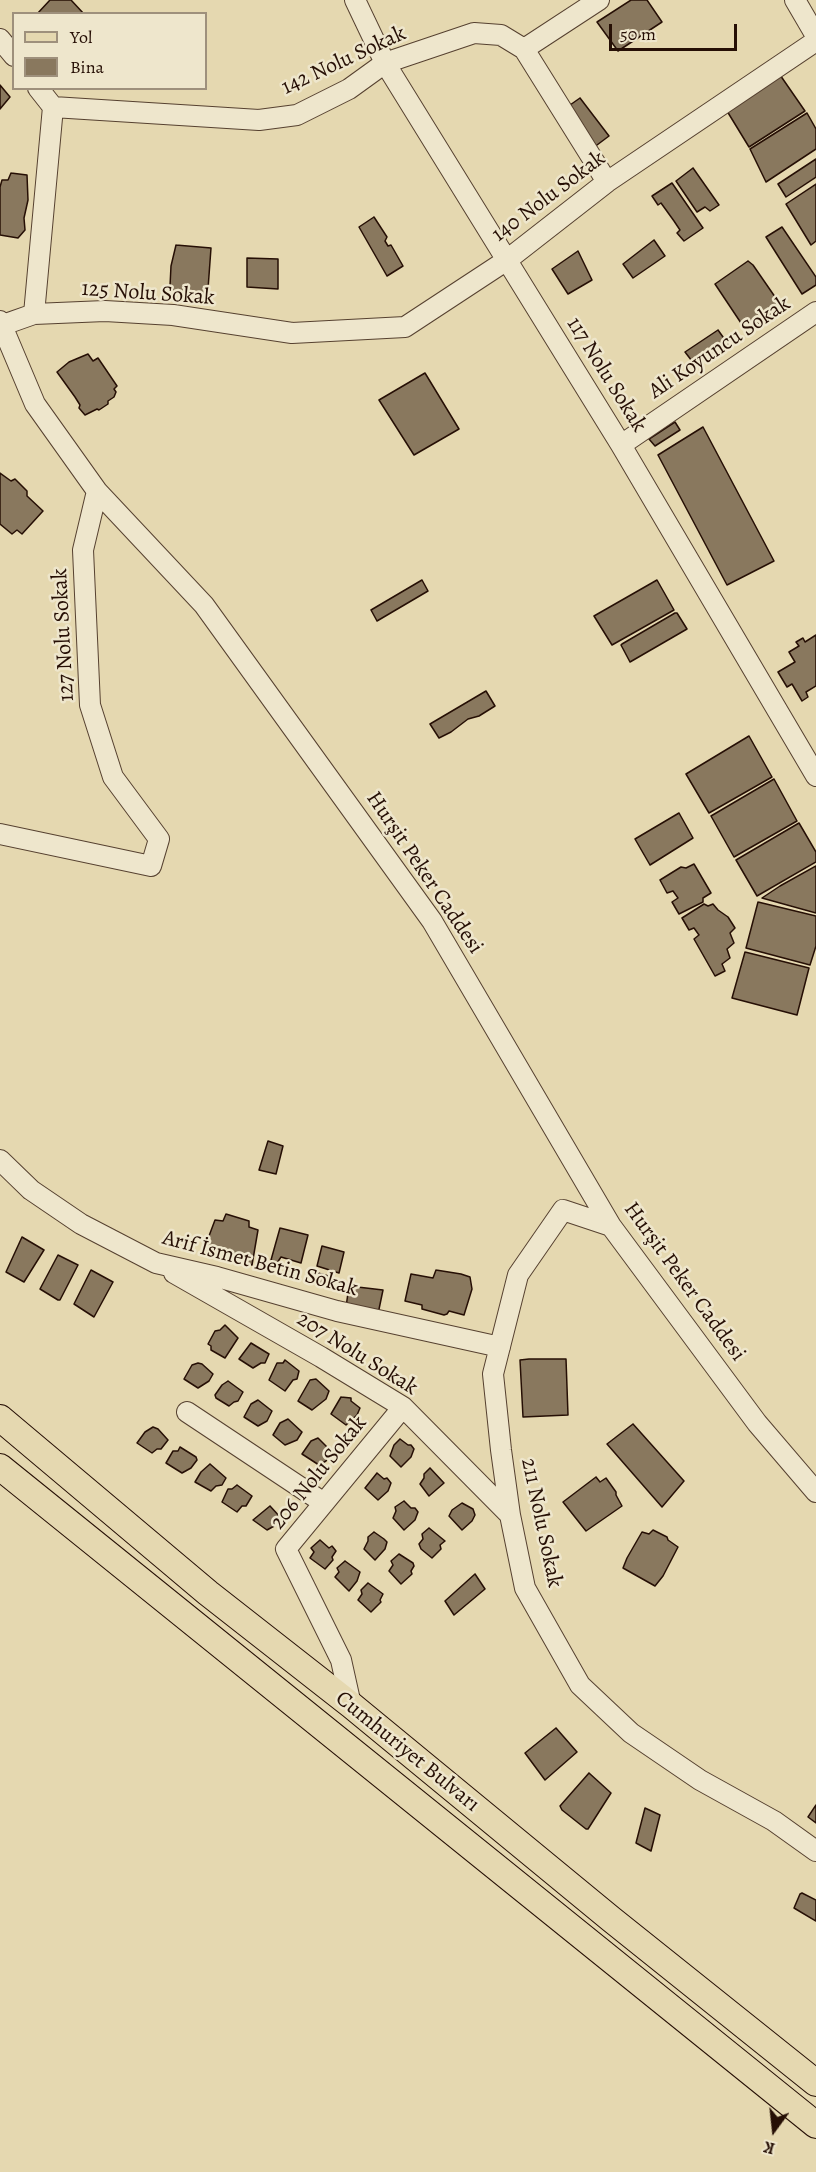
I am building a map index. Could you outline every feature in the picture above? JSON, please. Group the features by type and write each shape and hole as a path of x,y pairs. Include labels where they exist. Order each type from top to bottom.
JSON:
{"main road":[{"name":"Cumhuriyet Bulvarı","path":"0,1418 208,1593 351,1705 611,1919 816,2083"},
{"name":"Cumhuriyet Bulvarı","path":"0,1467 816,2125"}],"street":[{"name":"117 Nolu Sokak","path":"355,0 385,63 621,445 816,776"},
{"path":"599,0 524,49 607,182"},
{"path":"795,0 816,36"},
{"name":"142 Nolu Sokak","path":"53,107 259,120 297,114 349,89 385,63 474,33 501,35 524,49"},
{"path":"0,39 12,54"},
{"name":"140 Nolu Sokak","path":"292,333 405,327 507,260 607,182 816,40"},
{"path":"34,314 53,107 40,90"},
{"name":"125 Nolu Sokak","path":"1,324 34,314 105,311 173,315 292,333"},
{"name":"Ali Koyuncu Sokak","path":"621,445 816,312"},
{"name":"Hurşit Peker Caddesi","path":"1,324 35,404 97,491 204,605 432,921 611,1226 758,1423 816,1492"},
{"name":"127 Nolu Sokak","path":"0,834 150,866 159,839 113,777 90,705 83,550 97,491"},
{"name":"Arif İsmet Betin Sokak","path":"0,1160 31,1190 81,1224 156,1263 217,1277 337,1311 500,1347"},
{"name":"211 Nolu Sokak","path":"611,1226 563,1210 518,1275 493,1374 510,1515 525,1588 580,1685 631,1733 700,1780 774,1821 816,1851"},
{"name":"207 Nolu Sokak","path":"156,1263 321,1357 403,1407 510,1515"},
{"name":"206 Nolu Sokak","path":"351,1705 341,1660 286,1549 403,1407"},
{"path":"187,1412 324,1503"}],"building":[{"path":"50,0 71,0 82,12 39,12"},
{"path":"631,0 647,0 662,22 618,51 597,22"},
{"path":"778,72 805,111 749,147 727,111"},
{"path":"0,85 10,97 0,109"},
{"path":"580,98 609,136 593,148 570,105"},
{"path":"807,113 816,129 816,149 766,182 750,149"},
{"path":"816,159 816,177 786,197 778,184"},
{"path":"693,168 719,205 710,211 705,207 697,212 676,181"},
{"path":"11,173 27,175 28,200 24,218 25,230 18,238 0,235 0,187 2,180 8,180"},
{"path":"672,183 703,228 684,241 677,233 680,230 674,221 661,203 658,205 652,196"},
{"path":"816,184 816,241 811,245 786,204"},
{"path":"374,217 387,237 385,241 388,246 391,245 403,266 387,276 359,227"},
{"path":"782,227 816,277 816,285 802,294 766,237"},
{"path":"654,240 665,256 633,278 623,264"},
{"path":"176,245 211,248 208,289 203,295 175,293 170,286 171,266"},
{"path":"578,251 592,280 568,294 552,269"},
{"path":"247,258 278,259 278,289 247,287"},
{"path":"748,261 782,307 747,332 715,284"},
{"path":"718,330 728,344 695,365 685,352"},
{"path":"88,354 93,361 98,358 117,386 114,389 116,392 114,397 108,401 108,404 85,415 57,372 69,362"},
{"path":"425,373 459,429 414,455 379,400"},
{"path":"675,422 680,430 655,446 649,439"},
{"path":"703,427 774,561 727,585 658,455"},
{"path":"0,473 11,481 15,479 27,491 27,496 43,511 22,534 17,530 12,534 0,524"},
{"path":"422,580 428,591 377,621 371,610"},
{"path":"657,580 674,610 612,645 594,616"},
{"path":"675,613 687,629 630,662 621,645"},
{"path":"816,635 816,686 806,692 808,697 802,701 792,684 787,687 778,672 795,662 789,652 799,646 796,642 803,638 805,642"},
{"path":"486,691 495,706 479,716 468,719 439,738 430,724"},
{"path":"749,736 772,777 709,813 686,774"},
{"path":"774,779 797,821 734,857 711,816"},
{"path":"679,813 693,838 650,865 635,839"},
{"path":"799,823 816,852 816,862 757,896 736,860"},
{"path":"694,864 711,893 703,898 703,902 679,914 672,902 678,898 673,891 667,893 660,880 681,867 686,868"},
{"path":"816,866 816,913 762,898 780,886"},
{"path":"758,902 816,916 816,946 810,965 746,948"},
{"path":"704,904 708,906 713,904 728,917 735,928 730,933 734,943 727,949 730,958 722,964 725,971 715,976 694,939 699,935 694,928 689,930 682,918"},
{"path":"745,952 809,968 797,1015 732,998"},
{"path":"268,1141 283,1146 276,1174 259,1170"},
{"path":"226,1214 249,1221 249,1227 258,1230 252,1265 229,1259 228,1251 222,1251 221,1256 203,1252 215,1220 223,1221"},
{"path":"280,1228 308,1235 301,1263 281,1257 277,1263 271,1260"},
{"path":"22,1237 44,1250 24,1282 6,1272"},
{"path":"322,1246 344,1252 339,1273 317,1266"},
{"path":"58,1255 78,1265 60,1300 40,1289"},
{"path":"285,1267 299,1271 297,1277 284,1274"},
{"path":"91,1270 113,1282 94,1317 74,1304"},
{"path":"436,1270 470,1277 472,1289 464,1315 449,1311 444,1315 422,1309 422,1305 405,1301 411,1274 433,1278"},
{"path":"318,1273 332,1277 330,1285 315,1281"},
{"path":"349,1286 383,1290 378,1314 346,1307"},
{"path":"225,1325 238,1338 225,1358 211,1350 208,1344 215,1331"},
{"path":"251,1343 269,1354 265,1363 253,1368 239,1359"},
{"path":"566,1359 568,1415 523,1417 520,1360"},
{"path":"285,1360 299,1371 297,1379 293,1380 285,1391 269,1380 277,1363 283,1363"},
{"path":"198,1363 213,1374 209,1381 198,1388 184,1379 192,1365"},
{"path":"316,1379 329,1391 326,1399 312,1410 298,1401 310,1380"},
{"path":"228,1381 243,1392 238,1401 229,1406 215,1395"},
{"path":"341,1397 351,1398 351,1401 360,1408 357,1415 346,1425 331,1414"},
{"path":"258,1400 272,1411 267,1421 258,1426 244,1417 251,1404"},
{"path":"288,1419 302,1432 297,1440 285,1445 273,1435 280,1423"},
{"path":"633,1424 684,1481 662,1507 607,1444"},
{"path":"153,1427 168,1440 161,1449 152,1453 137,1443 145,1432"},
{"path":"318,1438 331,1451 326,1461 319,1465 302,1454 311,1441"},
{"path":"400,1439 414,1449 411,1457 401,1467 390,1456 394,1445"},
{"path":"180,1447 197,1460 191,1468 182,1473 166,1463 173,1451 178,1451"},
{"path":"210,1464 226,1478 222,1485 216,1486 211,1491 195,1482"},
{"path":"430,1468 444,1483 429,1496 420,1484 424,1474"},
{"path":"377,1473 391,1483 388,1491 378,1500 365,1488"},
{"path":"596,1477 600,1482 606,1478 622,1506 586,1531 563,1502"},
{"path":"237,1485 252,1496 246,1506 242,1506 237,1512 222,1502 228,1489"},
{"path":"404,1501 418,1512 415,1520 404,1530 393,1518 395,1507"},
{"path":"462,1503 473,1509 475,1515 462,1530 449,1516 452,1510"},
{"path":"270,1506 281,1518 276,1525 267,1530 253,1520"},
{"path":"429,1528 445,1541 432,1558 421,1549 419,1544 423,1539 422,1534"},
{"path":"653,1530 667,1537 678,1547 663,1576 655,1586 623,1568 642,1532 649,1534"},
{"path":"374,1532 387,1542 385,1549 375,1560 364,1549 368,1537"},
{"path":"320,1540 329,1548 332,1546 336,1551 332,1557 333,1560 325,1569 310,1558 314,1552 311,1548"},
{"path":"399,1554 414,1566 412,1574 401,1584 389,1571 393,1565 391,1561"},
{"path":"345,1561 360,1572 357,1581 349,1591 335,1577 339,1572 337,1568"},
{"path":"475,1574 485,1589 454,1615 445,1601"},
{"path":"368,1583 383,1594 381,1602 371,1612 358,1600 362,1594 361,1590"},
{"path":"556,1728 577,1752 545,1780 525,1753"},
{"path":"589,1773 611,1793 586,1829 560,1806"},
{"path":"816,1805 816,1823 808,1817"},
{"path":"645,1808 660,1815 651,1851 636,1843"},
{"path":"802,1893 816,1900 816,1921 794,1908"}]}
